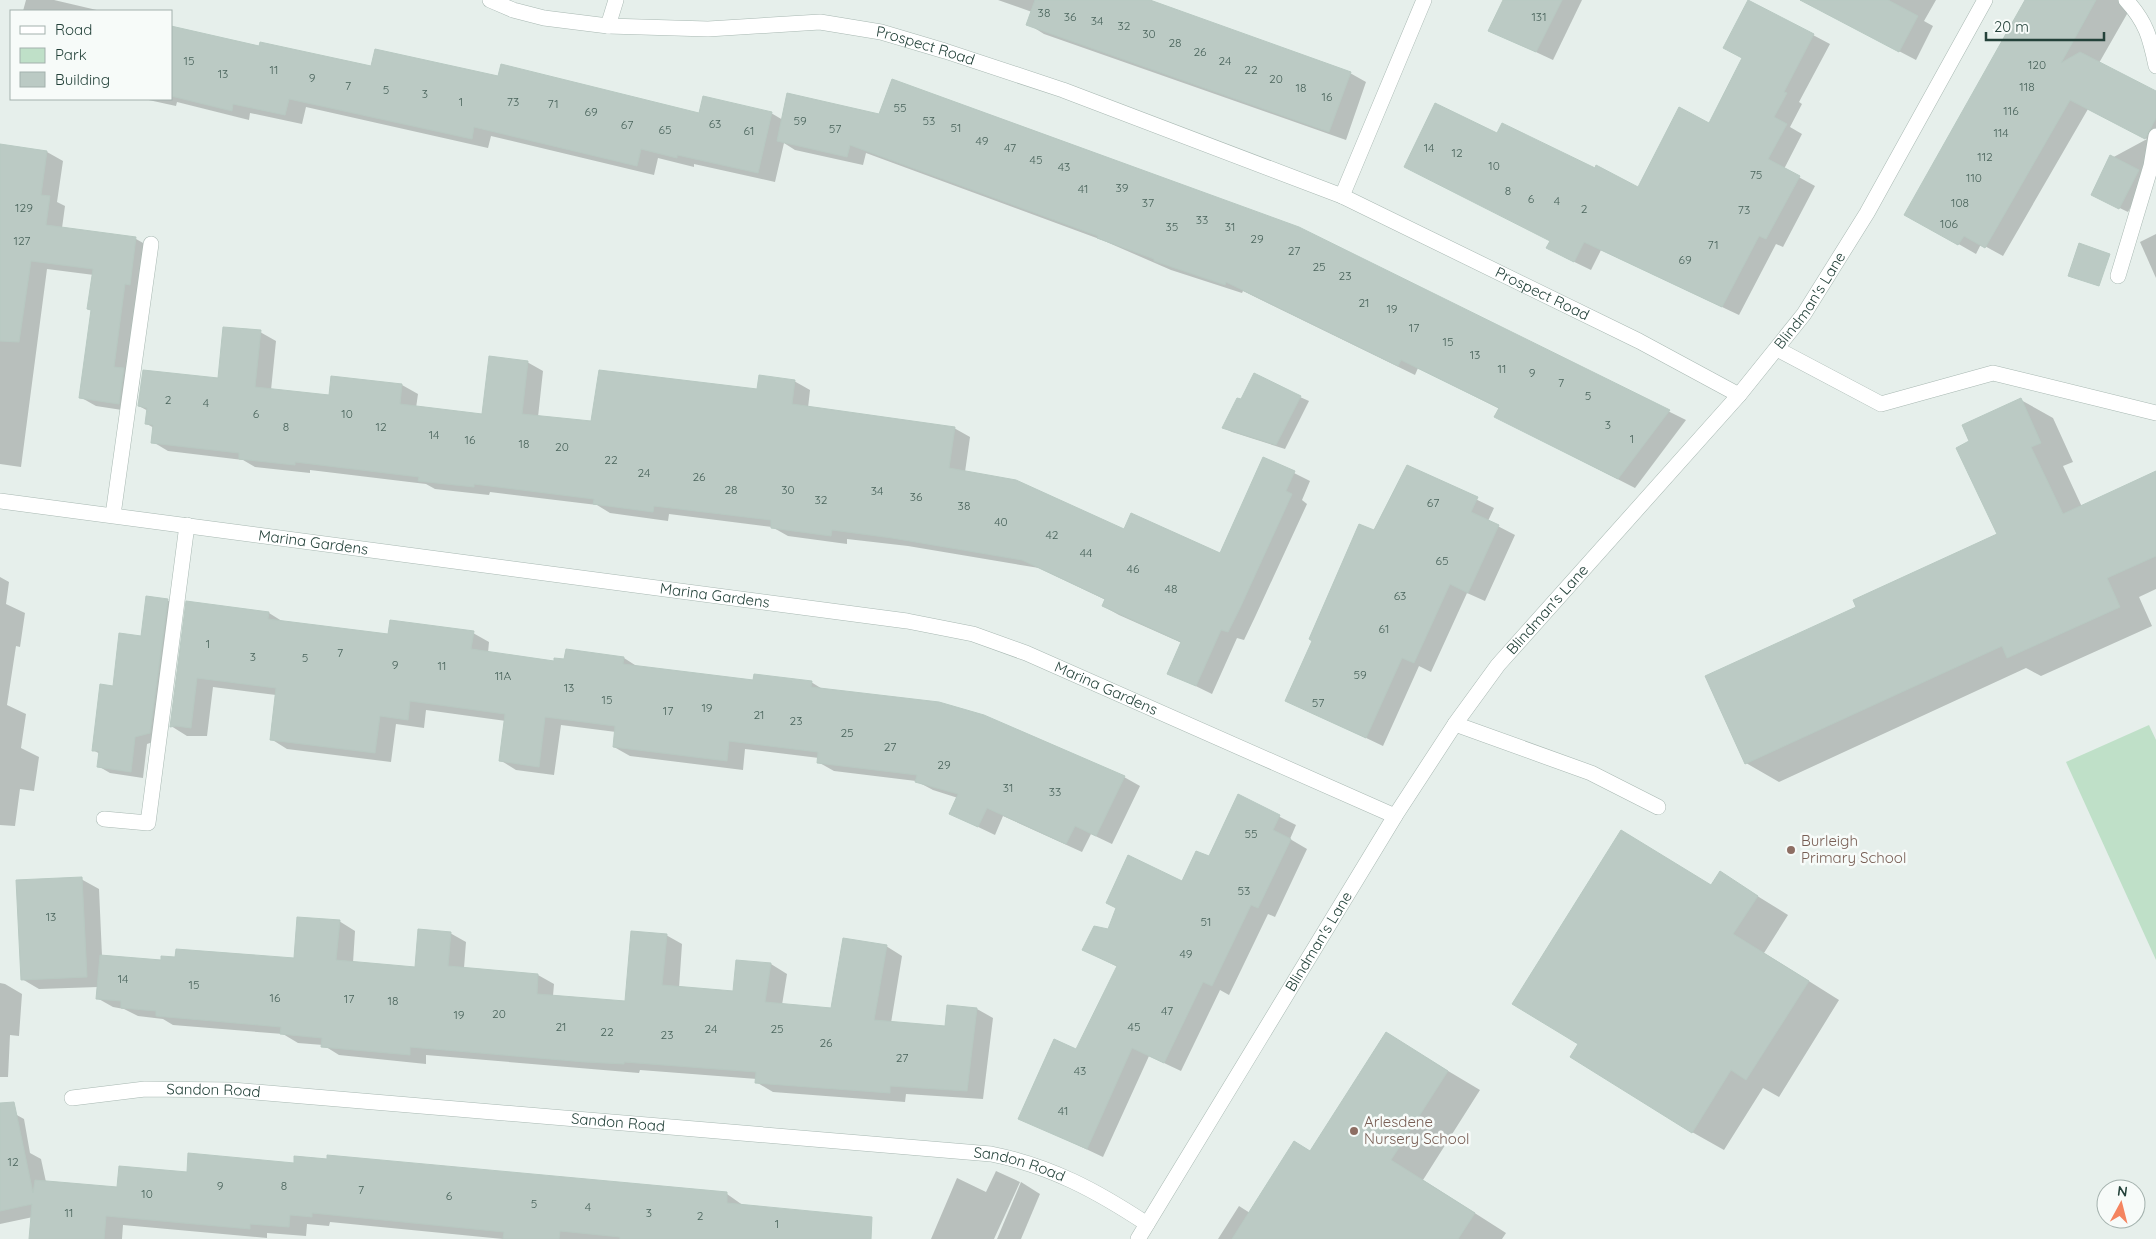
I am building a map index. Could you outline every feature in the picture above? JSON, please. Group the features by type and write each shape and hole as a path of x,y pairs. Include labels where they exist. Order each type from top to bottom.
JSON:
{"street":[{"name":"Prospect Road","path":"490,0 513,10 544,18 608,26 708,29 820,22 881,32 1063,90 1342,196 1639,342 1738,395"},
{"path":"608,26 616,0"},
{"path":"1342,196 1424,0"},
{"name":"Blindman's Lane","path":"1138,1239 1395,816 1455,724 1498,665 1738,395 1804,314 1867,213 1985,0"},
{"path":"2126,0 2142,17 2150,38 2156,66"},
{"path":"2118,276 2151,166 2156,136"},
{"path":"113,515 151,244"},
{"path":"1776,348 1881,404 1993,373 2156,413"},
{"name":"Marina Gardens","path":"0,501 906,621 973,634 1026,652 1395,816"},
{"path":"104,819 148,823 187,525"},
{"path":"1455,724 1591,773 1658,806"},
{"name":"Sandon Road","path":"72,1098 145,1089 232,1090 991,1154 1021,1160 1055,1171 1112,1201 1147,1224"}],"green space":[{"path":"2149,725 2156,740 2156,960 2066,762"}],"building":[{"path":"1035,0 1150,0 1351,72 1329,132 1026,25"},
{"path":"1503,0 1562,0 1536,52 1488,31"},
{"path":"1748,0 1814,34 1784,92 1787,93 1774,117 1787,124 1768,159 1800,176 1766,239 1759,236 1722,307 1584,242 1574,262 1546,248 1550,241 1404,167 1435,103 1497,133 1502,123 1595,168 1596,165 1638,187 1679,107 1709,123 1742,58 1723,48"},
{"path":"1800,0 1888,0 1918,16 1899,52"},
{"path":"2025,0 2096,0 2061,63 2080,52 2156,91 2156,118 2145,139 2070,100 1985,248 1964,236 1958,245 1904,215"},
{"path":"172,26 259,46 260,42 371,66 375,49 498,76 501,64 699,113 703,96 772,112 758,173 677,155 677,158 641,149 637,166 474,127 472,139 289,99 285,115 233,104 232,111 172,96"},
{"path":"892,79 1299,227 1670,410 1618,479 1494,417 1499,408 1401,360 1398,366 1226,282 1225,285 1154,261 1154,259 1097,238 1098,236 850,145 847,157 777,141 787,93 879,114"},
{"path":"0,144 47,151 41,195 50,196 46,225 136,237 130,285 125,284 114,367 124,368 119,404 79,398 91,310 87,309 93,269 31,261 19,342 0,341"},
{"path":"2110,155 2139,170 2119,209 2091,195"},
{"path":"2079,243 2110,254 2099,286 2068,276"},
{"path":"223,327 261,330 255,387 329,395 331,376 402,384 400,404 482,414 489,356 528,361 522,414 591,421 599,370 757,389 759,375 795,380 792,404 955,427 949,468 1016,480 1124,529 1131,513 1220,553 1263,457 1295,471 1286,491 1292,494 1228,632 1221,630 1196,686 1167,674 1181,642 1102,606 1105,599 1022,560 832,530 831,536 771,528 771,520 654,506 653,512 593,504 594,499 474,484 474,487 418,481 419,477 295,462 295,465 239,459 239,453 151,443 153,425 145,424 147,408 138,406 143,370 218,378"},
{"path":"1254,373 1301,396 1276,445 1222,428 1237,398 1241,399"},
{"path":"2021,398 2041,443 2031,447 2063,514 2156,471 2156,556 2107,578 2120,607 2007,658 2002,646 1745,764 1705,676 1856,607 1853,600 1997,534 1956,448 1969,441 1962,425"},
{"path":"1407,465 1478,497 1471,512 1499,525 1468,593 1450,584 1414,663 1402,658 1366,738 1285,701 1312,641 1309,639 1359,524 1374,530"},
{"path":"146,596 168,599 150,733 135,737 131,772 97,767 99,751 92,751 100,684 113,686 119,633 141,636"},
{"path":"186,601 269,612 268,619 388,634 390,620 474,631 471,649 554,661 554,658 564,659 566,649 624,657 623,664 753,680 754,674 812,681 811,687 939,702 984,715 1125,776 1096,836 1075,826 1066,844 987,808 978,827 949,814 958,794 915,782 917,775 817,763 818,752 729,741 727,761 613,747 615,726 545,717 539,767 499,761 505,714 410,701 408,720 380,716 375,753 270,740 276,688 197,678 191,728 170,727"},
{"path":"1238,794 1280,815 1273,830 1291,839 1258,908 1251,905 1212,986 1203,982 1164,1063 1132,1048 1087,1149 1018,1119 1054,1039 1076,1049 1117,966 1082,950 1094,926 1108,929 1116,908 1106,903 1128,855 1182,881 1196,851 1209,856"},
{"path":"1621,830 1711,885 1720,871 1758,896 1733,934 1809,981 1746,1080 1731,1070 1692,1133 1570,1057 1578,1044 1512,1004"},
{"path":"82,877 87,977 21,980 16,880"},
{"path":"297,917 340,920 336,960 415,967 418,929 451,932 448,966 538,974 537,994 625,1001 631,931 667,934 662,985 733,991 736,960 771,963 765,1002 831,1008 843,938 887,945 874,1020 945,1026 947,1005 977,1008 967,1091 890,1086 890,1093 755,1083 756,1072 624,1062 624,1064 585,1062 410,1047 410,1055 321,1047 322,1038 280,1034 281,1027 156,1016 156,1011 121,1008 121,1001 96,999 100,955 161,960 161,956 175,957 176,949 294,958"},
{"path":"1386,1032 1448,1071 1391,1160 1475,1213 1458,1239 1232,1239 1294,1141 1310,1151"},
{"path":"14,1102 33,1193 35,1180 117,1187 119,1166 187,1172 188,1153 294,1163 294,1156 327,1159 327,1155 727,1192 727,1203 872,1217 871,1239 620,1239 620,1237 560,1231 559,1239 503,1239 504,1232 312,1213 312,1217 290,1215 289,1227 250,1224 250,1229 106,1216 104,1239 29,1239 32,1204 0,1211 0,1103"}],"place":[{"name":"Burleigh Primary School","path":"1791,850"},
{"name":"Arlesdene Nursery School","path":"1354,1131"}]}
